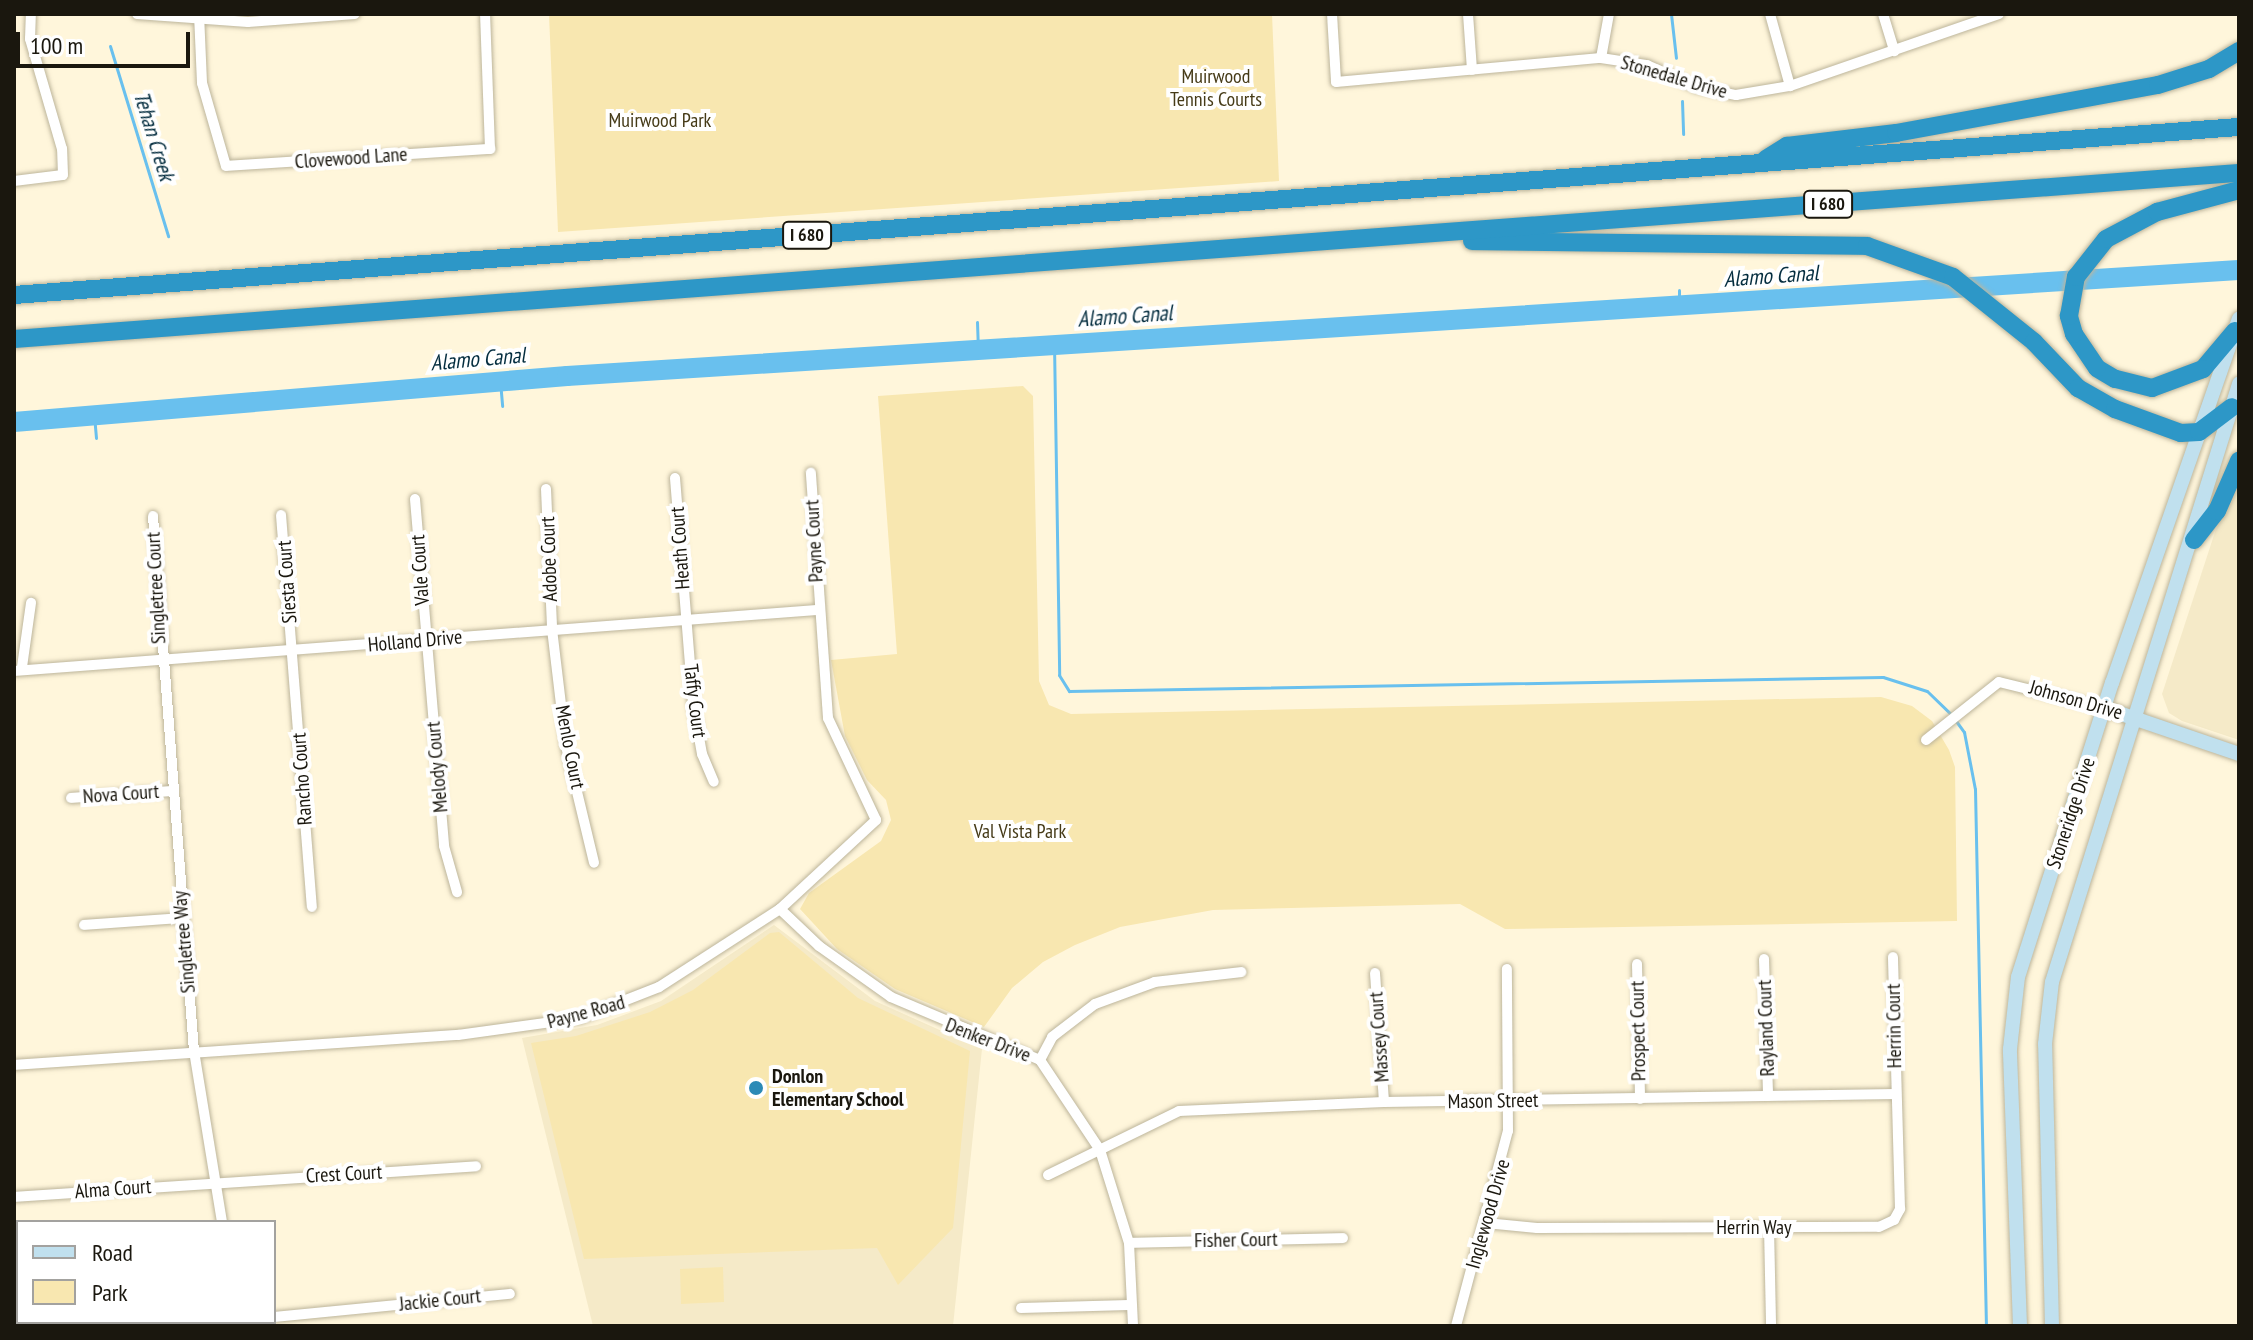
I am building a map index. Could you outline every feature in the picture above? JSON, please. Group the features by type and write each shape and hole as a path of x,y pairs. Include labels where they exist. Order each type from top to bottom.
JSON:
{"highway":[{"path":"1760,162 1787,146 1883,135 2158,85 2209,69 2239,51"},
{"name":"I 680","path":"14,295 2239,127"},
{"name":"I 680","path":"14,339 2239,173"},
{"path":"2237,325 2203,369 2152,388 2115,379 2097,368 2074,334 2069,316 2076,277 2106,239 2133,223 2182,203 2239,190"},
{"path":"1418,235 1459,241 1867,246 1925,264 1953,277 2034,342 2094,398 2181,433 2199,432 2232,407"},
{"path":"2194,540 2217,511 2239,461"}],"main road":[{"name":"Stoneridge Drive","path":"2020,1326 2010,1049 2018,977 2104,708 2237,325"},
{"name":"Stoneridge Drive","path":"2052,1326 2045,1044 2052,982 2134,718 2194,540 2239,384"},
{"name":"Johnson Drive","path":"2104,708 2239,754"}],"street":[{"path":"14,181 63,175 62,149 30,39 31,14"},
{"path":"137,14 199,17 355,14"},
{"name":"Clovewood Lane","path":"199,17 202,83 226,166 490,149 485,14"},
{"name":"Stonedale Drive","path":"1332,14 1336,82 1601,58 1647,65 1716,93 1754,94 1790,86 1999,14"},
{"path":"1468,14 1472,70"},
{"path":"1601,58 1609,14"},
{"path":"1770,14 1790,86"},
{"path":"1883,14 1894,51"},
{"name":"Payne Court","path":"811,473 817,610"},
{"name":"Heath Court","path":"675,478 686,618"},
{"name":"Adobe Court","path":"546,489 552,629"},
{"name":"Vale Court","path":"415,499 425,640"},
{"name":"Siesta Court","path":"281,515 292,650"},
{"name":"Singletree Court","path":"153,516 160,660"},
{"path":"18,669 31,603"},
{"name":"Holland Drive","path":"18,669 817,610"},
{"name":"Payne Road","path":"14,1065 458,1035 580,1018 659,987 780,909 876,820 828,718 817,610"},
{"name":"Taffy Court","path":"686,618 693,704 702,754 714,782"},
{"name":"Menlo Court","path":"552,629 566,746 594,863"},
{"name":"Melody Court","path":"425,640 444,846 457,892"},
{"name":"Rancho Court","path":"292,650 312,907"},
{"name":"Singletree Way","path":"160,660 194,1051 212,1182 222,1220"},
{"name":"Johnson Drive","path":"1926,740 1999,682 2104,708"},
{"name":"Nova Court","path":"71,798 171,791"},
{"name":"Denker Drive","path":"780,909 830,955 891,997 1040,1060 1100,1150 1129,1243 1129,1305 1133,1326"},
{"path":"84,925 182,918"},
{"name":"Herrin Court","path":"1893,957 1896,1094"},
{"name":"Rayland Court","path":"1764,959 1768,1096"},
{"name":"Prospect Court","path":"1637,964 1640,1099"},
{"name":"Inglewood Drive","path":"1456,1326 1504,1157 1509,1100 1507,969"},
{"path":"1040,1060 1052,1037 1095,1004 1155,982 1241,972"},
{"name":"Massey Court","path":"1375,973 1384,1102"},
{"name":"Mason Street","path":"1048,1175 1179,1111 1384,1102 1896,1094"},
{"name":"Herrin Way","path":"1486,1223 1537,1228 1879,1227 1894,1220 1900,1209 1896,1094"},
{"name":"Crest Court","path":"212,1182 476,1166"},
{"name":"Alma Court","path":"14,1197 212,1182"},
{"path":"1769,1227 1771,1326"},
{"name":"Fisher Court","path":"1129,1243 1343,1238"},
{"name":"Jackie Court","path":"276,1317 510,1294"},
{"path":"1021,1308 1129,1305"},
{"path":"121,1326 158,1324"}],"shaded area":[{"path":"2239,478 2239,740 2182,721 2169,713 2162,694 2215,532"},
{"name":"Donlon Elementary School","path":"774,925 875,1001 982,1049 953,1326 593,1326 522,1038 597,1025 661,1001"}],"green space":[{"name":"Muirwood Park","path":"549,14 1272,14 1279,181 558,232"},
{"name":"Val Vista Park","path":"1023,386 1033,396 1039,681 1049,705 1071,714 1881,697 1912,706 1932,721 1955,767 1957,921 1505,929 1460,904 1213,910 1120,927 1075,945 1043,962 1012,988 984,1027 895,989 837,949 800,909 809,893 881,841 891,820 886,800 867,780 845,736 831,660 897,654 878,396"},
{"name":"Donlon Elementary School","path":"779,932 858,998 970,1051 953,1228 898,1285 877,1248 584,1259 531,1043 576,1036 650,1012 693,990 770,933"},
{"path":"723,1267 724,1302 681,1304 680,1269"}],"waterway":[{"path":"1671,14 1676,58"},
{"name":"Tehan Creek","path":"110,46 168,236"},
{"path":"1682,101 1683,134"},
{"name":"Alamo Canal","path":"14,422 567,376 2239,270"},
{"path":"1679,290 1679,307"},
{"path":"977,322 978,348"},
{"path":"1054,343 1059,675 1069,691 1883,677 1927,691 1952,715"},
{"path":"500,381 502,406"},
{"path":"94,415 96,438"},
{"path":"1956,721 1964,732 1975,789 1986,1326"}],"place":[{"name":"Donlon Elementary School","path":"756,1088"}],"park label":[{"name":"Muirwood Tennis Courts","path":"1216,88"}]}
